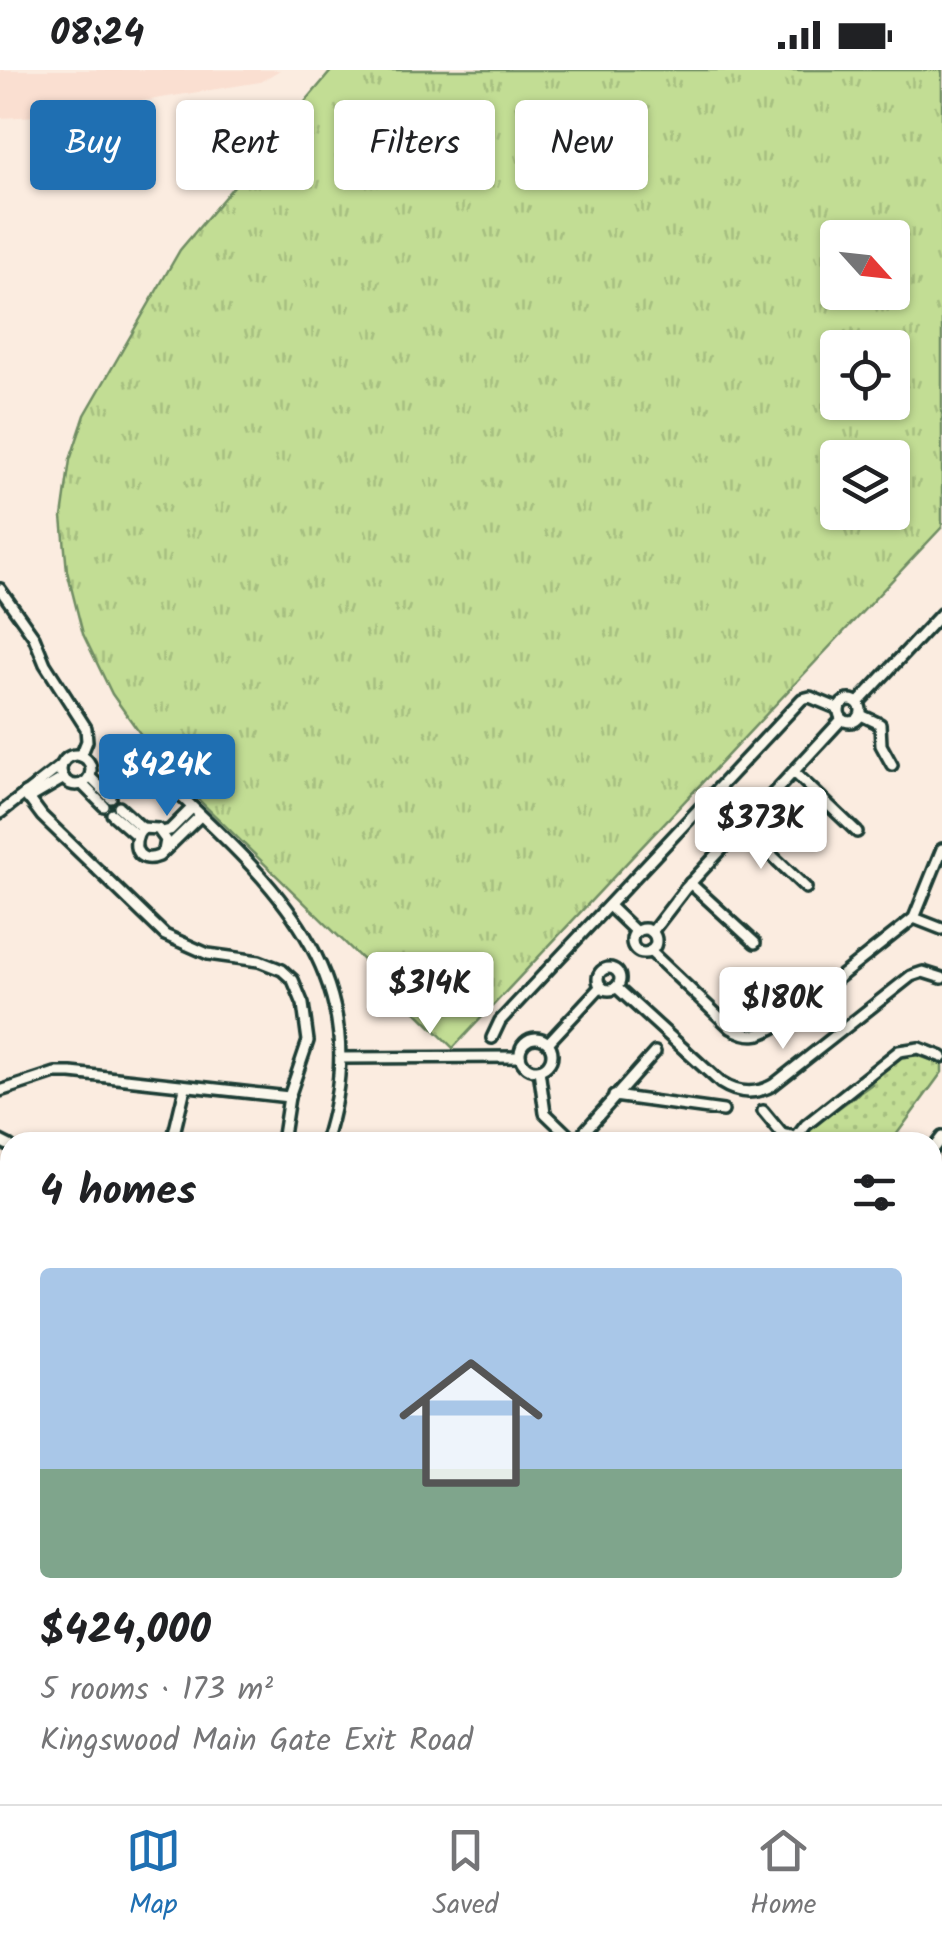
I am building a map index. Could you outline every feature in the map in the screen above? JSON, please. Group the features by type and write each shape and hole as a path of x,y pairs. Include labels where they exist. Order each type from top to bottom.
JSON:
{"street":[{"path":"0,588 34,636 45,664 86,728 82,756"},
{"path":"858,702 942,614"},
{"path":"492,1038 500,1021 802,700 810,697 853,722 861,715"},
{"path":"652,932 690,883 794,772 841,714 845,701 858,702"},
{"path":"858,702 861,715"},
{"path":"861,715 880,724 880,745 892,765"},
{"path":"135,752 280,896 302,925 330,989 340,1058 327,1132"},
{"path":"27,796 71,756 82,756 91,766 86,780"},
{"path":"64,763 64,778"},
{"path":"794,772 857,832"},
{"path":"64,778 72,784 86,780"},
{"path":"0,814 64,778"},
{"path":"86,780 108,802"},
{"path":"27,796 49,823 166,935 208,954 259,961 282,970 293,980 303,1004 308,1041 284,1132"},
{"path":"162,832 196,812"},
{"path":"139,832 135,849 145,858 159,856 196,812"},
{"path":"120,815 139,832"},
{"path":"139,832 153,827 162,832 166,840 164,851"},
{"path":"742,827 806,888"},
{"path":"636,932 633,946 640,952 650,951 731,1028 743,1035 760,1036 914,918 942,849"},
{"path":"931,877 942,881"},
{"path":"690,883 755,944"},
{"path":"608,906 636,932"},
{"path":"914,918 942,929"},
{"path":"636,932 652,932 656,940 650,951"},
{"path":"548,1042 601,986 600,973 609,968 619,977 610,990 601,986"},
{"path":"616,986 721,1083 741,1092 773,1085 911,976 922,972 942,978"},
{"path":"539,1037 548,1042 552,1052 550,1061 539,1070 529,1068 520,1057 521,1046 528,1039 539,1037"},
{"path":"804,1132 806,1125 899,1051 918,1048 942,1057"},
{"path":"583,1132 655,1052"},
{"path":"340,1058 520,1057"},
{"path":"539,1070 545,1113 565,1132"},
{"path":"0,1092 54,1073 290,1098"},
{"path":"174,1132 185,1088"},
{"path":"614,1096 723,1111"},
{"path":"763,1111 780,1132"}],"shaded area":[{"path":"0,70 280,70 260,82 149,100 30,100 30,116 0,118"}],"green space":[{"path":"332,70 942,70 942,527 453,1048 161,763 112,694 83,634 67,571 62,517 70,460 85,415 180,250 231,190 314,190 314,100 307,100"},
{"path":"904,1054 942,1064 942,1072 898,1132 805,1132 872,1084 870,1081"}]}
